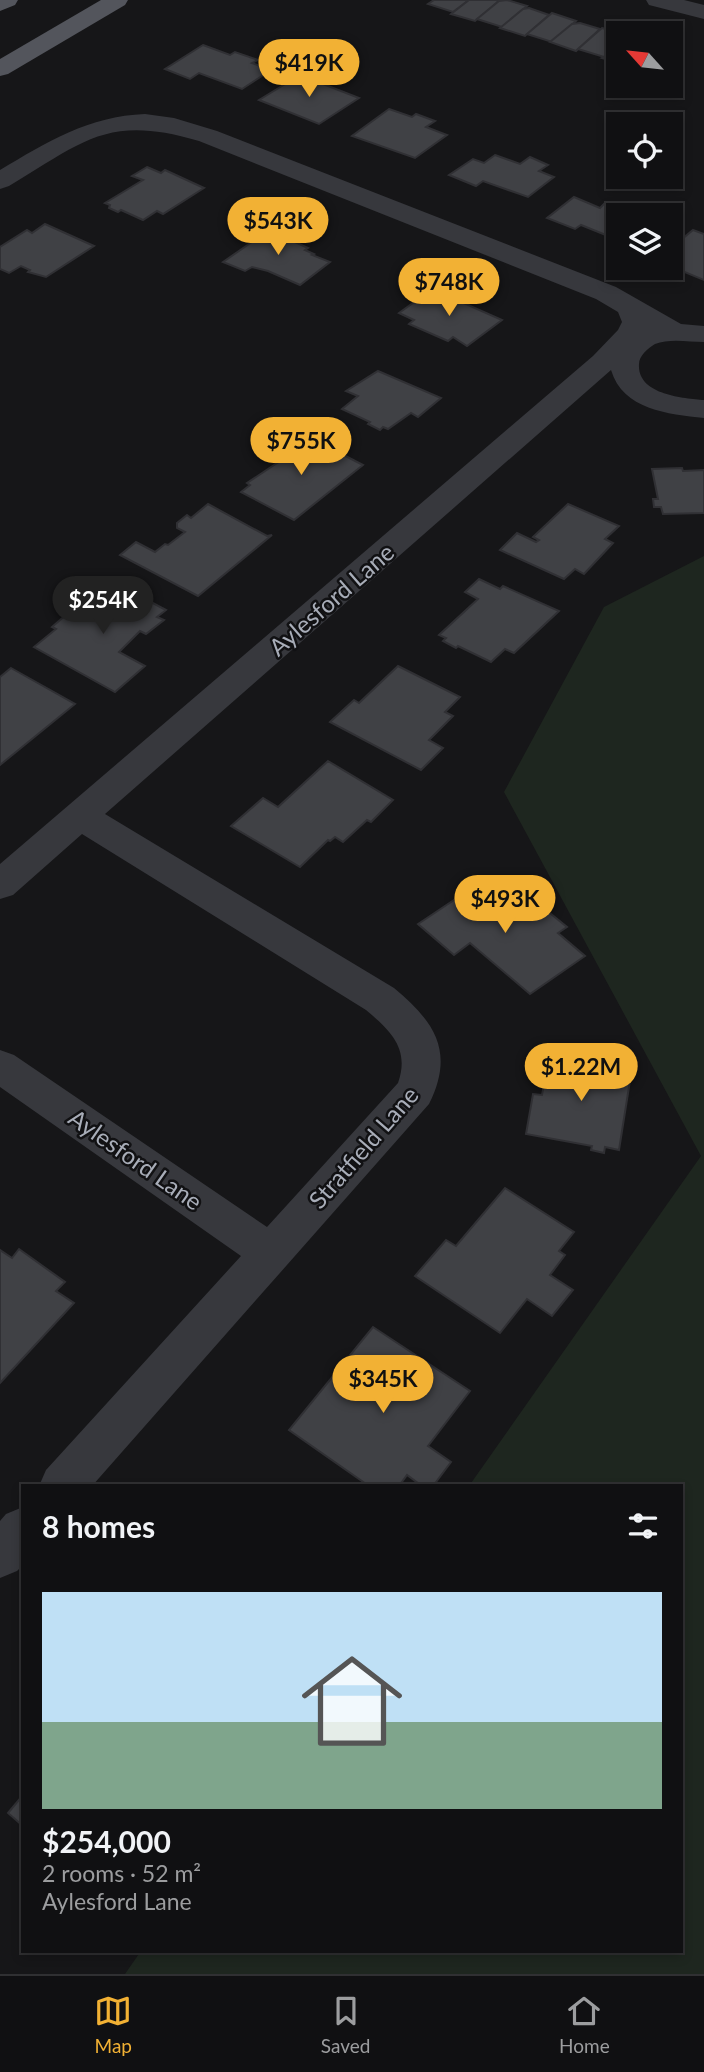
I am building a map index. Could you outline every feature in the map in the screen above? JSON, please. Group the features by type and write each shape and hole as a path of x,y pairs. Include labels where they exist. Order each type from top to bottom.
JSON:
{"main road":[{"path":"0,4 7,0"},
{"path":"0,69 117,0"}],"street":[{"path":"657,0 704,12"},
{"path":"0,181 63,143 109,123 152,120 208,136 595,288 674,332"},
{"name":"Aylesford Lane","path":"0,885 603,362 630,334 636,322 631,309 622,302"},
{"path":"704,334 657,334 639,341 626,353 623,362 624,375 633,387 647,398 666,405 704,409"},
{"name":"Stratfield Lane","path":"64,1484 415,1092 422,1074 420,1046 414,1031 407,1021 380,999 81,816"},
{"name":"Aylesford Lane","path":"0,1066 271,1253"},
{"path":"0,1555 21,1532"}],"shaded area":[{"path":"704,556 704,1974 125,1974 140,1953 683,1953 683,1484 470,1484 701,1156 504,792 604,607"}],"building":[{"path":"434,0 469,0 453,12 428,4"},
{"path":"469,0 499,1 475,21 451,14"},
{"path":"507,0 527,6 502,27 477,19 499,1"},
{"path":"529,8 549,15 525,36 500,28 523,9"},
{"path":"552,13 576,21 552,42 527,34"},
{"path":"580,23 600,29 576,51 550,42 572,24"},
{"path":"602,28 606,29 604,57 578,49"},
{"path":"203,45 230,55 235,52 258,60 252,63 271,70 242,89 199,73 190,79 165,69"},
{"path":"300,75 359,98 319,124 259,100"},
{"path":"389,109 435,121 426,127 447,135 415,158 352,136"},
{"path":"495,155 520,164 530,157 548,165 539,171 554,177 528,197 483,181 476,186 449,175 473,159 484,163"},
{"path":"147,167 161,173 165,170 204,188 163,214 157,211 143,220 121,210 118,212 109,208 110,205 105,203 143,180 132,176"},
{"path":"574,197 600,208 606,202 609,203 606,203 606,235 581,225 575,229 547,218"},
{"path":"45,224 94,246 46,277 28,272 30,270 21,266 9,273 0,269 0,247 27,230 32,233"},
{"path":"275,226 295,235 288,239 308,248 305,250 314,254 312,255 330,262 300,285 268,271 252,267 245,271 223,262"},
{"path":"693,230 704,234 704,280 683,271 683,238"},
{"path":"440,289 457,296 450,302 457,300 502,320 467,346 453,337 448,341 409,324 414,320 399,313 427,293 432,295"},
{"path":"378,371 441,398 418,417 411,413 388,429 383,427 380,430 368,424 370,422 342,409 358,396 346,391"},
{"path":"303,434 363,465 294,520 241,492 250,485 247,483 283,459 271,453 280,446 284,448"},
{"path":"682,468 683,471 704,470 704,513 663,514 661,507 654,507 653,499 658,499 652,469"},
{"path":"208,504 267,536 272,535 198,596 120,555 136,542 155,552 165,544 168,545 185,532 177,528 177,523 187,515 191,518"},
{"path":"568,504 619,526 605,539 613,543 584,574 575,569 564,579 500,550 517,533 536,542 539,540 533,537"},
{"path":"479,579 500,589 503,586 559,611 514,653 505,649 491,662 458,646 456,648 443,641 446,638 439,635 478,599 465,592"},
{"path":"115,583 166,610 157,617 164,620 146,634 140,631 119,652 145,666 115,692 34,647 56,629 52,627 67,614 71,616"},
{"path":"398,666 460,697 445,712 453,716 429,740 443,748 421,770 330,722 354,700 359,703"},
{"path":"11,668 75,704 0,765 0,677"},
{"path":"328,761 393,800 371,822 367,820 343,842 335,837 328,840 300,867 231,826 263,798 278,807"},
{"path":"487,878 518,904 520,902 526,907 535,901 567,927 558,933 585,956 530,994 470,943 454,955 418,924"},
{"path":"550,1054 632,1068 619,1150 605,1147 604,1153 591,1150 592,1146 526,1134 533,1094 542,1095"},
{"path":"505,1188 574,1232 559,1251 565,1255 550,1275 573,1290 552,1316 527,1299 500,1333 415,1276 446,1240 456,1246"},
{"path":"19,1249 65,1282 56,1291 74,1303 0,1383 0,1250 12,1258"},
{"path":"373,1327 470,1391 428,1446 451,1462 434,1484 419,1484 407,1475 400,1484 366,1484 289,1430"},
{"path":"21,1797 21,1824 8,1813"}]}
